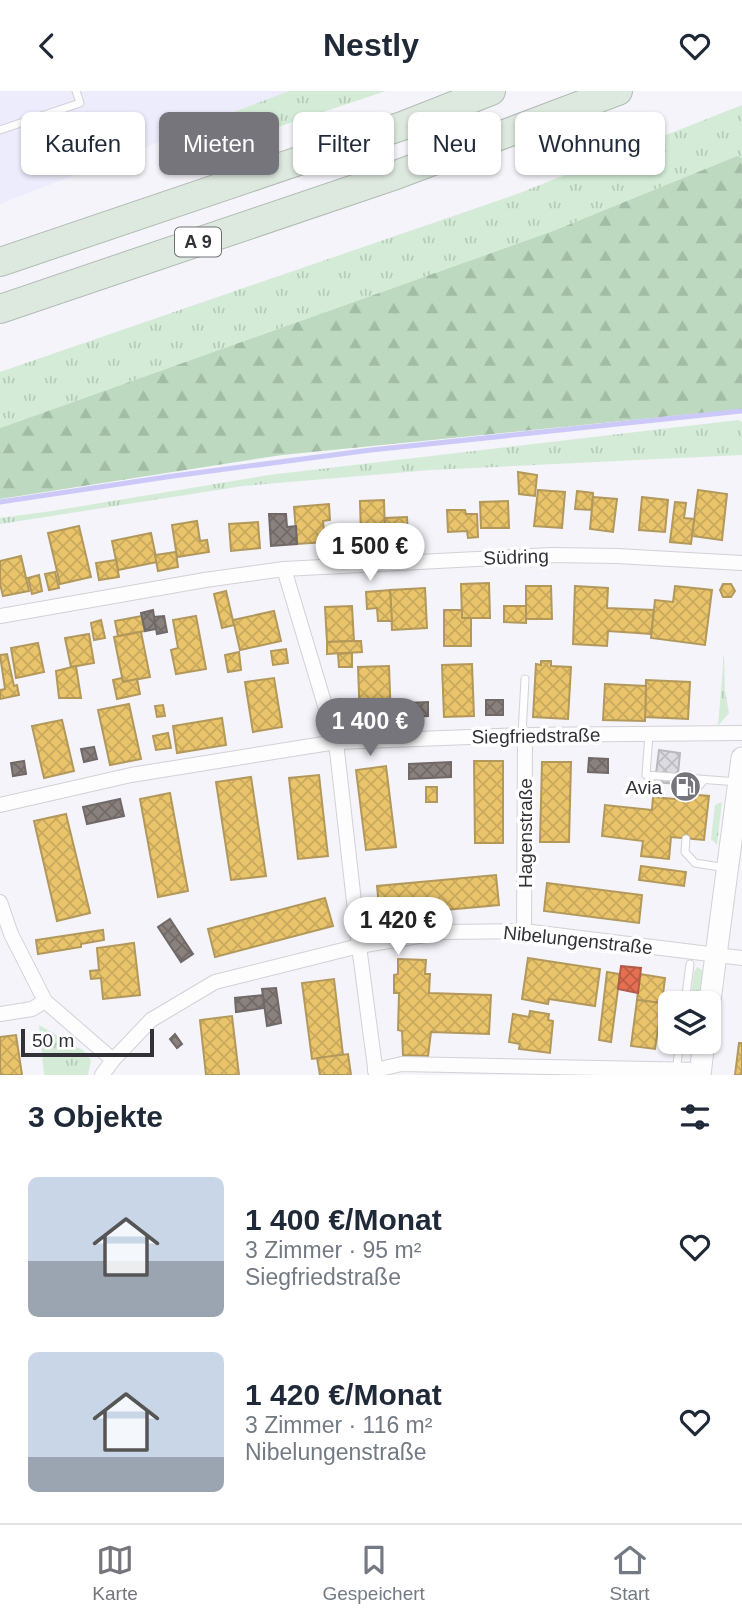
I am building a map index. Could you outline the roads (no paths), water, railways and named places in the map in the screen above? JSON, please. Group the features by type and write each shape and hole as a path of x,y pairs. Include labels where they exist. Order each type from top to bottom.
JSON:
{"highway":[{"name":"A 9","path":"0,262 389,130 491,91"},
{"name":"A 9","path":"0,309 396,175 618,91"}],"main road":[{"path":"711,991 742,758"},
{"path":"700,1073 702,1054"}],"street":[{"name":"Südring","path":"0,616 284,569 551,555 742,563"},
{"path":"284,569 336,742 376,1072 402,1065 700,1073"},
{"name":"Siegfriedstraße","path":"0,805 131,775 336,742 524,735 742,733"},
{"name":"Hagenstraße","path":"524,735 524,931"},
{"path":"0,902 11,934 45,1001 113,1060"},
{"name":"Nibelungenstraße","path":"102,1075 151,1020 215,982 359,946 442,932 524,931 742,958"},
{"path":"0,1014 32,1009 45,1001"}],"lane":[{"path":"0,130 80,103 76,91"},
{"path":"524,679 524,735"},
{"path":"649,734 646,775 739,782"},
{"path":"692,794 704,779"},
{"path":"686,839 685,852 695,863 727,868"},
{"path":"687,991 690,964"},
{"path":"676,1072 678,1054"}],"waterway":[{"path":"0,502 371,450 742,411"}],"place":[{"name":"Avia","path":"685,787"}]}
